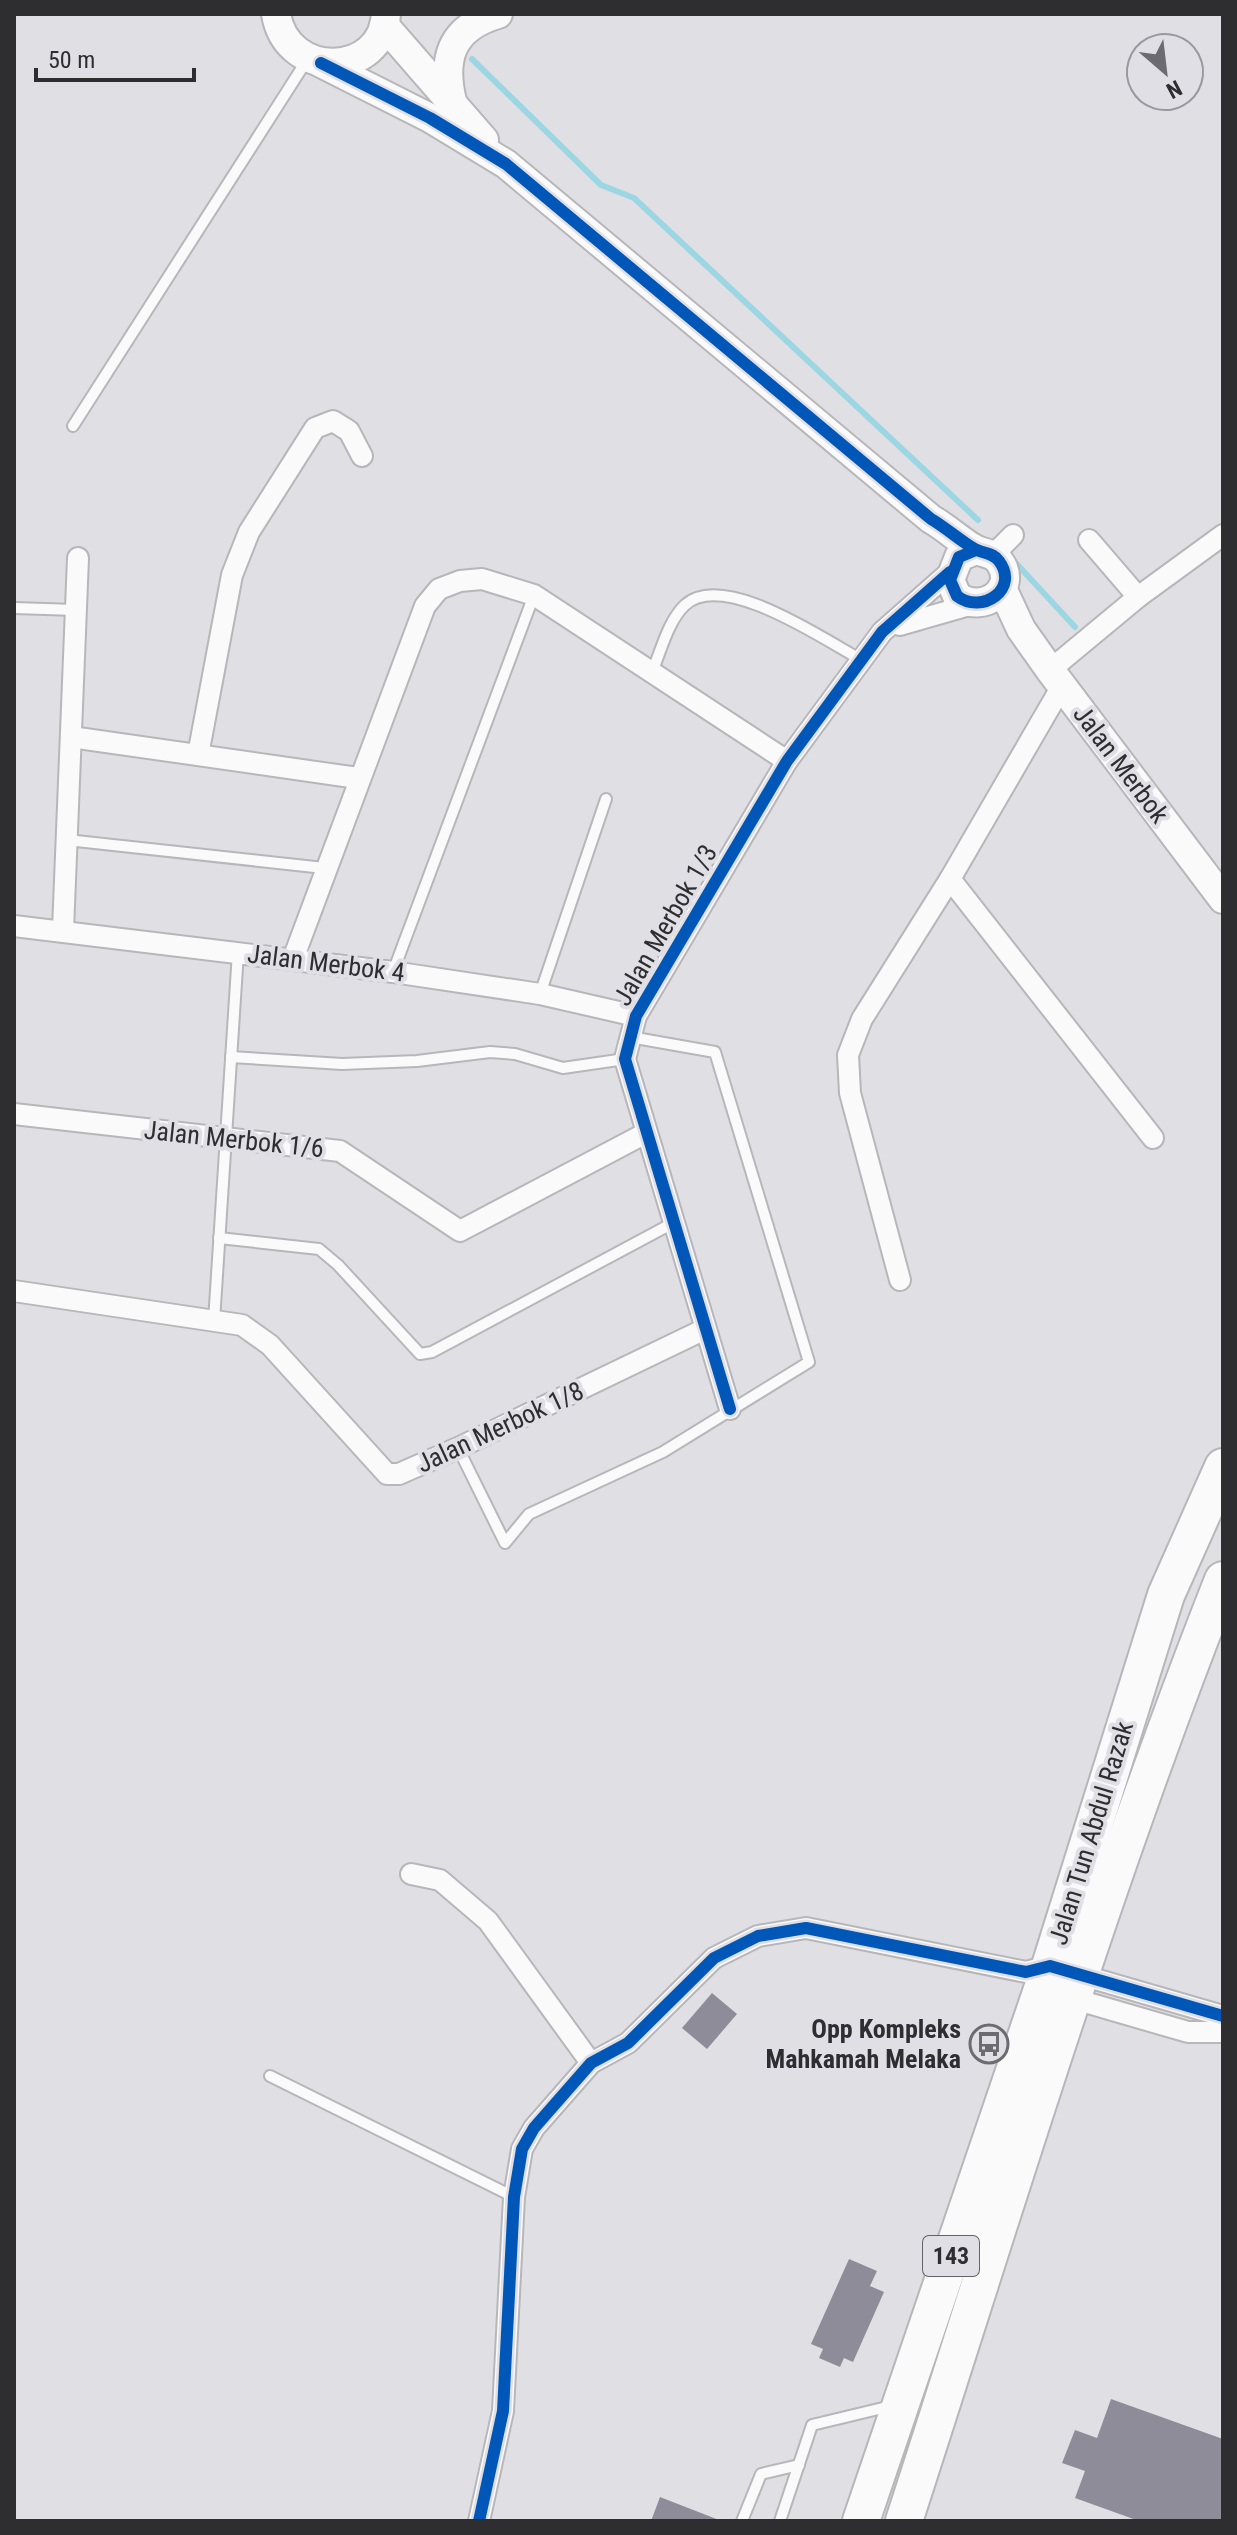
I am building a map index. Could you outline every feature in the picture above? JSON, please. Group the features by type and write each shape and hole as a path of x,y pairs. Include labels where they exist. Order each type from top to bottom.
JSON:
{"highway":[{"name":"Jalan Tun Abdul Razak","path":"904,2521 1166,1595 1223,1467"},
{"name":"Jalan Tun Abdul Razak","path":"861,2521 900,2404 1055,1980 1223,1580"}],"street":[{"path":"264,14 305,55 417,111 506,164"},
{"path":"276,14 305,55"},
{"path":"453,105 447,82 447,60 456,41 468,27 498,14"},
{"path":"305,55 354,59 369,50 391,18 453,105 506,164 931,519 951,529 968,560 1003,570 986,599 964,602 952,589 968,560"},
{"path":"198,755 232,575 249,532 315,428 333,421 349,431 362,456"},
{"name":"Jalan Merbok 1/3","path":"730,1409 625,1059 628,1037 636,1016 787,761 860,659 882,632 968,560 1013,535"},
{"path":"900,1280 850,1093 848,1055 862,1019 950,879 1056,678 1138,597 1223,535"},
{"path":"1089,540 1138,597"},
{"path":"63,930 78,558"},
{"path":"293,959 324,868 425,606 439,589 460,581 482,579 534,595 787,761"},
{"name":"Jalan Merbok 1/3","path":"882,632 923,616 986,599"},
{"name":"Jalan Merbok","path":"986,599 1021,629 1223,899"},
{"path":"71,737 358,778"},
{"path":"950,879 1153,1138"},
{"name":"Jalan Merbok 4","path":"14,926 393,972 540,994 636,1016"},
{"name":"Jalan Merbok 1/6","path":"14,1114 340,1151 460,1231 646,1133"},
{"name":"Jalan Merbok 1/8","path":"14,1291 242,1325 257,1333 387,1474 399,1474 458,1448 705,1329"},
{"path":"411,1874 440,1880 488,1921 591,2063"},
{"path":"479,2521 503,2411 514,2197 522,2149 534,2128 591,2063 628,2043 714,1958 758,1936 806,1928 1223,2016"},
{"path":"1055,1980 1188,2032 1223,2032"}],"lane":[{"path":"73,426 305,55"},
{"path":"393,972 534,595"},
{"path":"652,672 676,618 686,604 701,597 746,599 860,659"},
{"path":"14,608 76,610"},
{"path":"540,994 606,799"},
{"path":"67,840 324,868"},
{"path":"214,1321 238,952"},
{"path":"458,1448 505,1543 529,1514 663,1452 809,1362 715,1052 628,1037"},
{"path":"231,1057 342,1064 417,1061 490,1052 515,1054 563,1068 625,1059"},
{"path":"219,1238 319,1249 338,1265 420,1354 432,1352 673,1223"},
{"path":"270,2076 514,2197"},
{"path":"780,2521 812,2425 900,2404"},
{"path":"742,2521 761,2474 799,2465"}],"building":[{"path":"712,1993 737,2014 707,2049 682,2028"},
{"path":"849,2259 877,2271 870,2286 884,2292 853,2362 844,2358 840,2367 819,2358 823,2349 811,2344"},
{"path":"1111,2399 1223,2439 1223,2521 1139,2521 1075,2498 1085,2471 1062,2463 1075,2430 1097,2438"},
{"path":"660,2497 719,2520 719,2521 651,2521"}],"waterway":[{"path":"472,59 601,185 634,198 978,520"},
{"path":"1014,561 1075,627"}],"cycle path":[{"path":"321,63 430,118 506,164 931,519 973,548 997,558 1005,581 1002,589 987,601 967,601 957,596 950,580 959,557 976,550"},
{"path":"730,1409 625,1059 636,1016 787,761 882,632 950,572"},
{"path":"479,2521 503,2411 514,2197 522,2149 534,2128 591,2063 628,2043 714,1958 758,1936 806,1928 1026,1972 1050,1966 1223,2016"}],"place":[{"name":"Opp Kompleks Mahkamah Melaka","path":"989,2044"}]}
